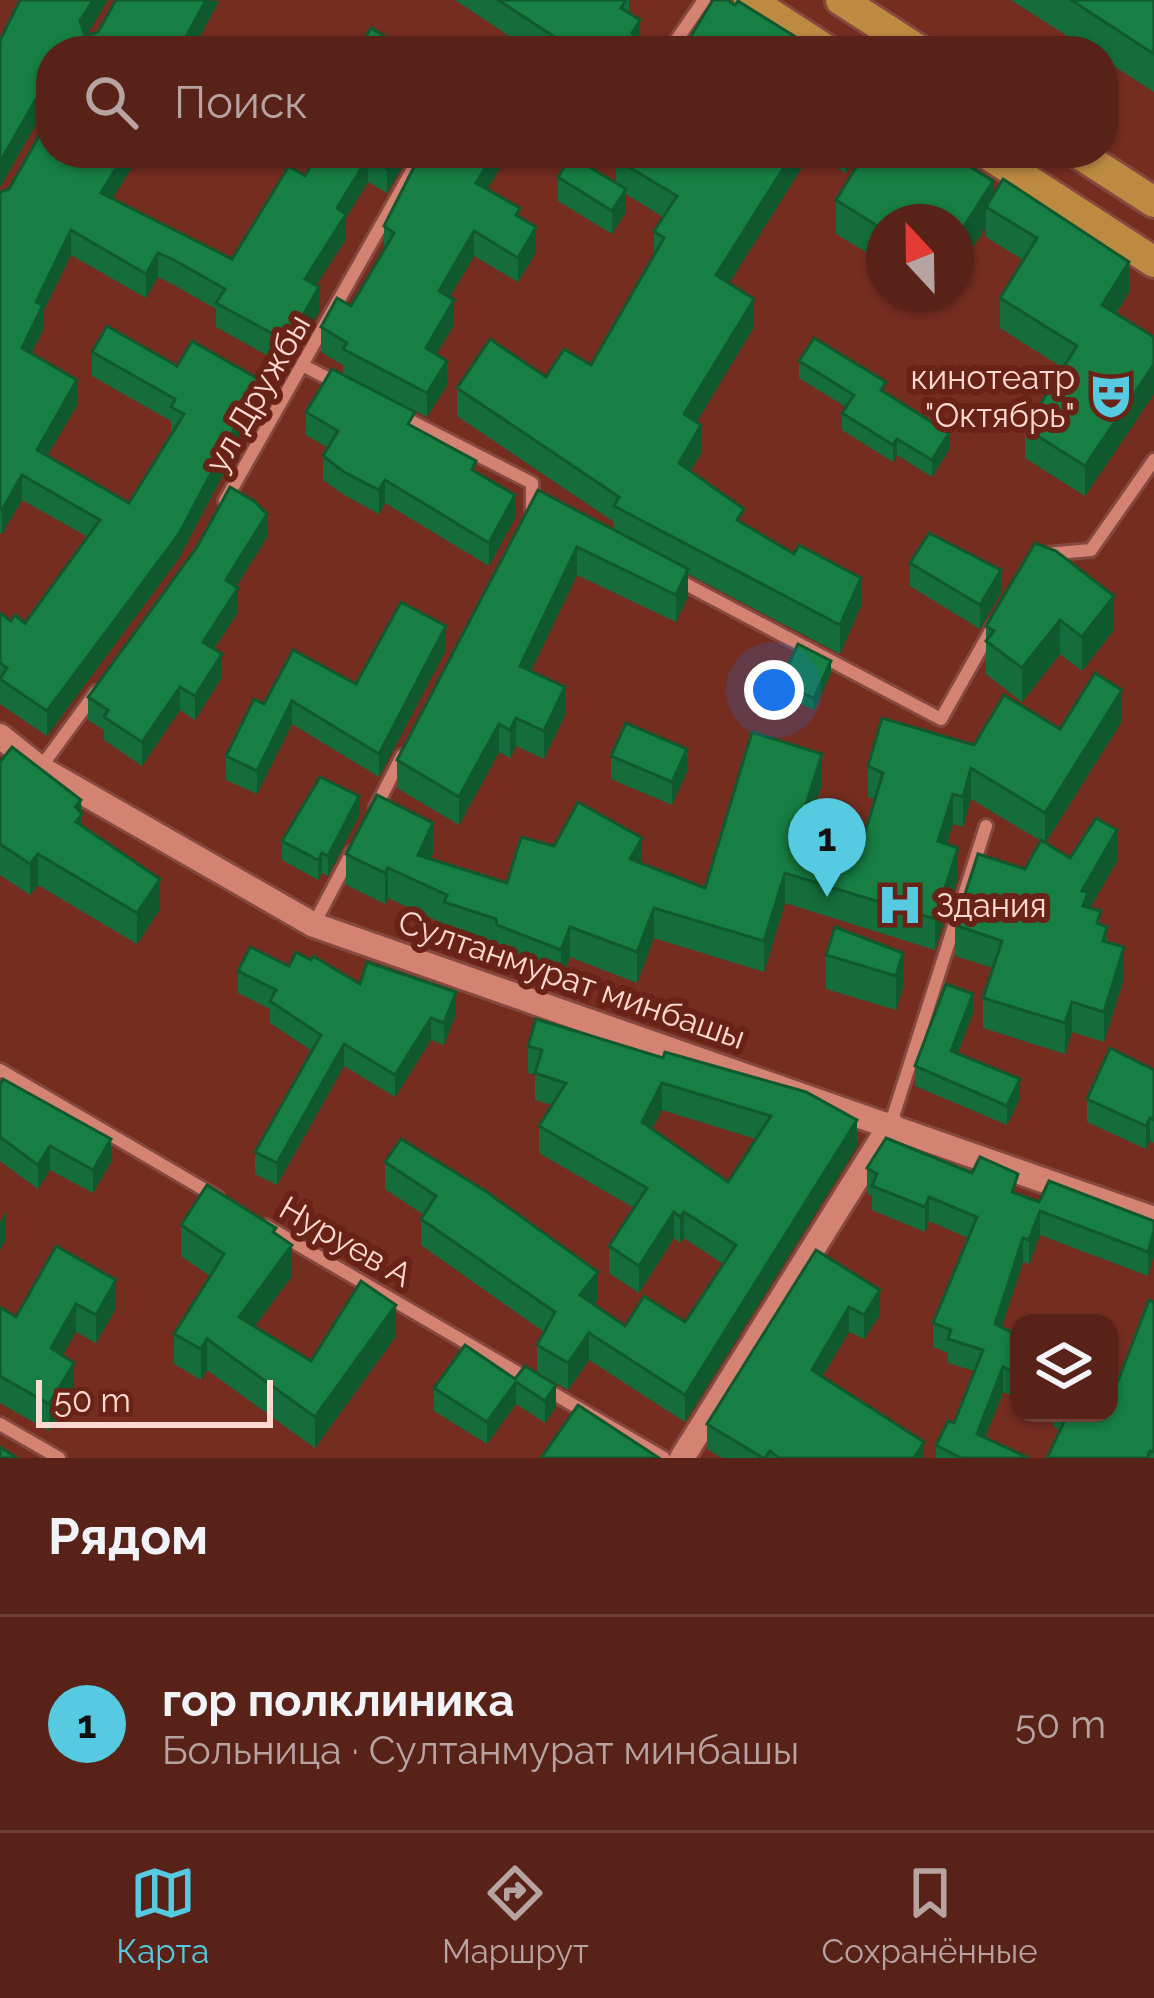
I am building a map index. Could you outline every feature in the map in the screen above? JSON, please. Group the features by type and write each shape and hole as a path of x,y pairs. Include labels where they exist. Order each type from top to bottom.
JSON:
{"main road":[{"path":"749,0 805,36"},
{"path":"842,0 897,36"},
{"path":"1009,168 1154,262"},
{"path":"1101,168 1154,202"}],"street":[{"path":"679,36 704,0"},
{"name":"ул Дружбы","path":"212,524 414,168"},
{"path":"304,366 346,387"},
{"path":"387,409 532,483 535,504 524,525"},
{"path":"1034,555 1090,550 1154,460"},
{"path":"535,504 555,515"},
{"path":"656,569 941,719 999,616"},
{"path":"40,768 108,675"},
{"name":"Султанмурат минбашы","path":"0,736 40,768 314,925 1154,1219"},
{"path":"369,820 413,736"},
{"path":"682,1458 891,1124 986,826"},
{"path":"314,925 358,841"},
{"name":"Нуруев А","path":"0,1070 242,1211"},
{"name":"Нуруев А","path":"262,1223 664,1458"},
{"path":"0,1424 58,1458"}],"building":[{"path":"20,0 93,0 80,21 85,36 36,36 36,99 0,162 0,40"},
{"path":"116,0 206,0 186,36 85,36 98,32"},
{"path":"498,0 626,0 621,8 640,20 632,33 637,36 553,36"},
{"path":"713,0 727,0 735,5 738,1 794,36 691,36"},
{"path":"1071,0 1154,0 1154,54"},
{"path":"36,141 36,168 116,168 101,193 232,259 288,168 305,176 310,168 361,168 337,208 346,214 305,279 319,287 288,342 216,303 225,289 174,260 158,253 146,274 71,230 36,302 43,305 22,348 77,380 37,450 129,503 184,414 171,407 175,399 92,352 107,326 177,366 192,341 260,380 179,534 47,711 0,679 7,668 0,663 0,613 11,621 15,615 25,623 100,520 22,475 0,509 0,192 9,189"},
{"path":"413,168 485,168 476,183 520,208 516,215 536,227 518,258 474,231 439,291 454,300 426,348 447,361 427,393 343,349 347,343 321,327 337,298 351,306 394,233 384,226"},
{"path":"564,168 591,168 626,189 612,211 558,177"},
{"path":"631,168 784,168 716,275 754,299 684,414 701,425 679,463 744,509 737,520 794,554 799,545 861,578 840,625 614,506 619,497 457,388 490,339 546,377 564,349 591,365 664,238 654,231 677,196"},
{"path":"856,168 972,168 993,181 974,211 974,204 866,204 866,219 836,200"},
{"path":"1003,179 1129,262 1102,305 1154,337 1154,364 1085,466 1025,428 1077,346 1000,298 1037,238 986,207"},
{"path":"814,338 886,382 881,390 949,433 932,460 897,439 893,445 842,413 854,395 799,361"},
{"path":"332,369 415,412 408,424 476,461 472,470 515,495 489,543 385,480 379,490 323,456 338,431 306,412"},
{"path":"230,487 267,514 226,580 238,588 203,642 222,654 195,696 180,687 142,742 104,717 108,710 88,697 197,547"},
{"path":"538,490 688,569 676,595 577,547 520,666 565,687 544,731 516,718 510,730 499,724 459,797 397,760"},
{"path":"929,533 1001,570 980,605 910,563"},
{"path":"1035,543 1056,551 1114,596 1082,637 1060,620 1022,668 986,641 994,631 986,626"},
{"path":"401,602 446,626 379,754 292,701 257,771 226,756 254,699 264,704 293,650 356,684"},
{"path":"798,644 831,661 814,698 780,683"},
{"path":"1095,673 1122,690 1045,813 971,768 963,797 953,794 938,841 958,848 935,919 785,873 764,941 654,908 637,952 570,927 561,950 497,925 496,919 444,902 447,895 388,868 385,873 346,854 377,795 433,823 418,855 507,883 521,837 554,846 578,802 642,838 630,859 705,888 752,732 822,754 798,830 860,849 883,773 868,766 882,718 974,745 1004,695 1060,729"},
{"path":"626,723 687,749 672,782 611,756"},
{"path":"12,747 81,800 75,807 82,814 76,822 160,879 137,913 38,854 30,864 0,844 0,762"},
{"path":"320,777 359,796 328,856 322,853 318,860 282,841"},
{"path":"1096,818 1117,830 1082,891 1088,892 1083,906 1101,911 1097,923 1107,927 1103,941 1124,947 1104,1012 1072,1002 1065,1023 983,998 1002,941 955,925 978,854 1025,869 1041,840 1070,858"},
{"path":"835,927 903,953 896,976 826,955"},
{"path":"250,947 289,966 296,952 311,960 313,956 360,984 367,962 456,992 444,1023 431,1018 395,1075 344,1044 277,1163 255,1152 321,1035 270,1001 276,990 238,971"},
{"path":"946,984 973,994 951,1051 1020,1079 1007,1106 915,1066"},
{"path":"536,1019 663,1058 665,1052 806,1092 857,1120 685,1395 589,1333 568,1363 537,1345 555,1312 421,1219 436,1196 385,1162 401,1139 484,1190 598,1272 580,1295 625,1326 644,1296 685,1322 736,1245 684,1212 680,1217 674,1212 639,1266 609,1246 647,1188 539,1126 566,1083 535,1073 542,1050 528,1046","holes":["662,1083 771,1116 728,1182 642,1122"]},
{"path":"1110,1048 1154,1070 1154,1120 1150,1118 1146,1126 1087,1099"},
{"path":"3,1079 111,1139 93,1170 50,1146 38,1165 0,1137"},
{"path":"886,1138 972,1173 980,1157 1018,1174 1012,1192 1039,1202 1049,1181 1154,1221 1148,1252 1040,1211 1029,1240 1023,1238 995,1324 1010,1332 1010,1370 1003,1367 977,1434 1029,1458 961,1458 936,1445 948,1421 954,1423 983,1350 948,1339 951,1330 933,1323 977,1217 929,1197 925,1207 872,1186 877,1174 867,1168"},
{"path":"207,1185 276,1228 273,1232 292,1245 239,1317 311,1361 361,1281 396,1305 315,1417 207,1339 201,1349 174,1334 224,1254 181,1225"},
{"path":"56,1246 116,1280 96,1315 76,1304 51,1348 74,1363 49,1404 0,1376 0,1307 16,1317"},
{"path":"816,1250 880,1290 864,1315 849,1307 812,1370 924,1442 914,1458 779,1458 770,1451 763,1458 707,1424"},
{"path":"1149,1300 1154,1302 1154,1452 1147,1458 1047,1458 1064,1422 1118,1422 1118,1381"},
{"path":"465,1345 515,1379 525,1366 556,1385 545,1401 516,1382 487,1422 434,1388"},
{"path":"578,1405 659,1458 541,1458"},
{"path":"0,1447 17,1458 0,1458"}],"place":[{"name":"кинотеатр \"Октябрь\"","path":"1111,396"},
{"name":"гор полклиника","path":"827,897"},
{"name":"Здания","path":"900,905"}]}
